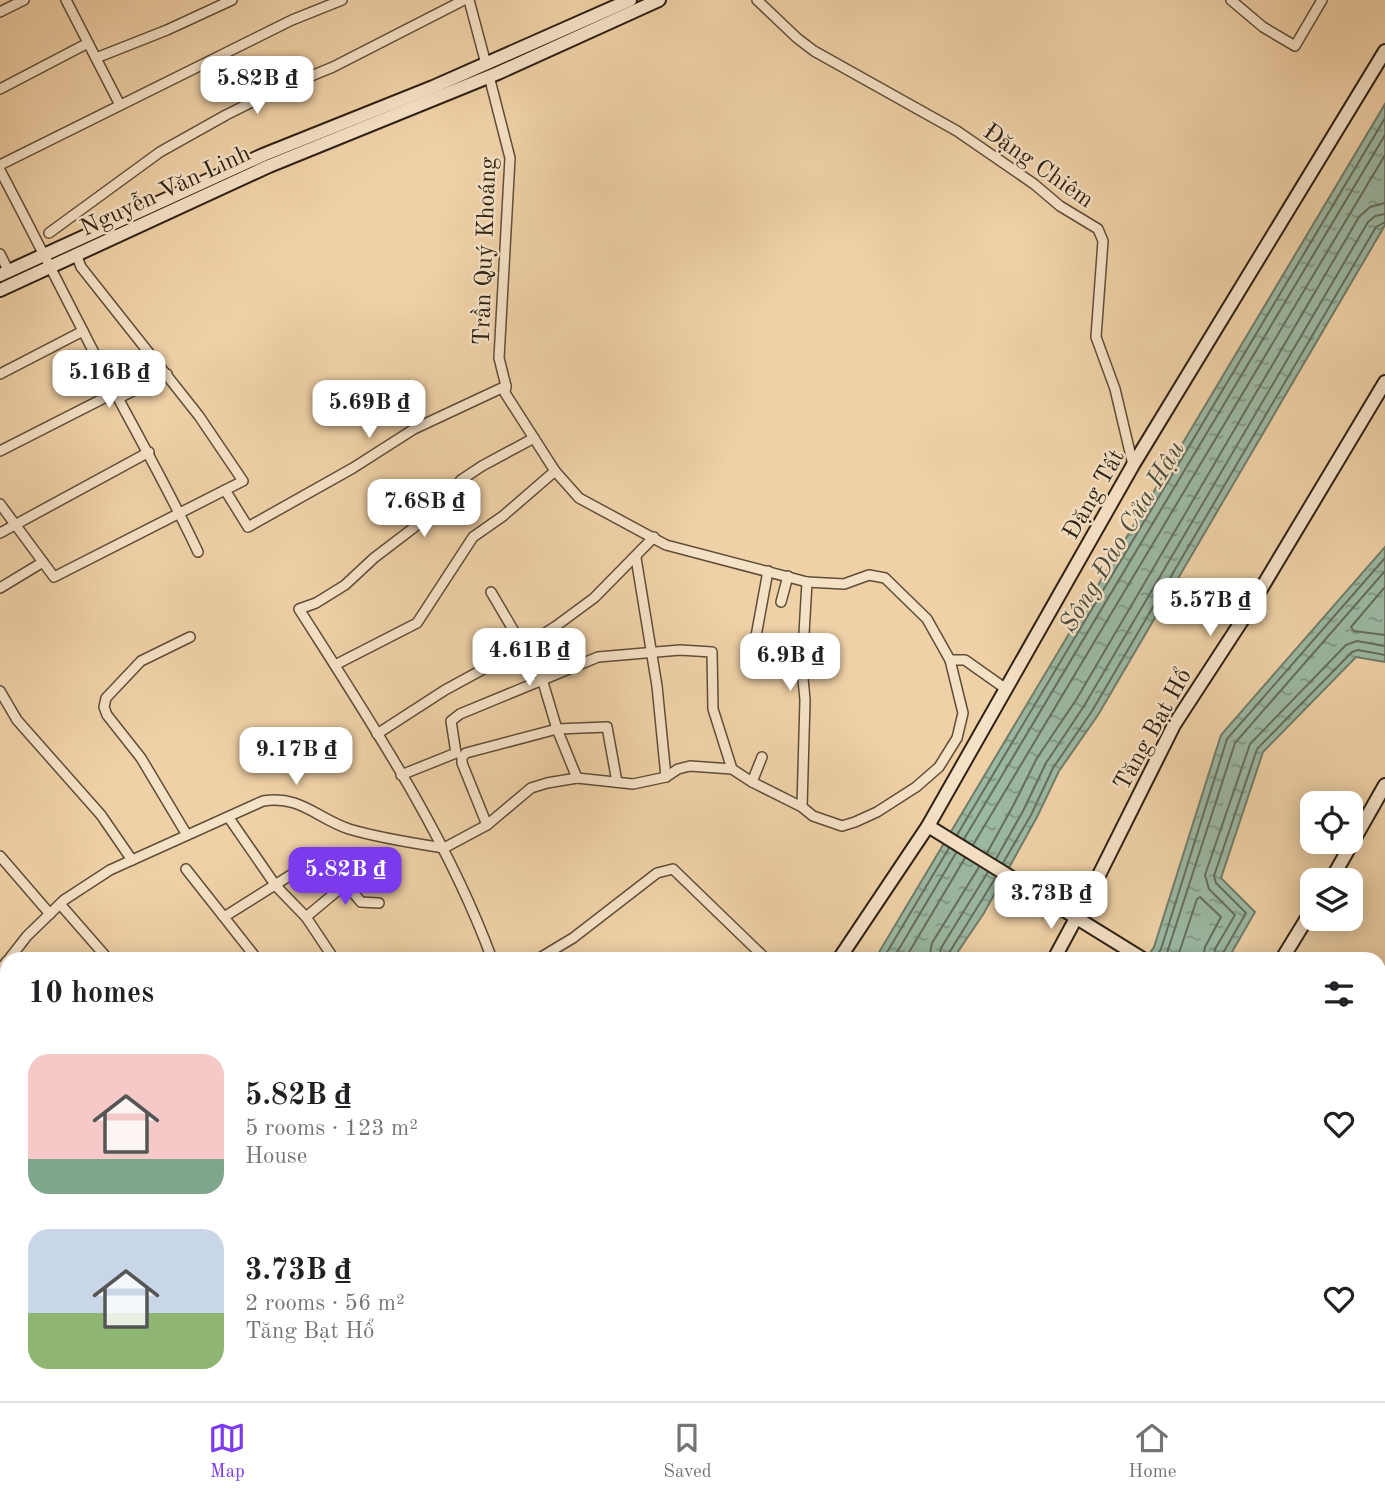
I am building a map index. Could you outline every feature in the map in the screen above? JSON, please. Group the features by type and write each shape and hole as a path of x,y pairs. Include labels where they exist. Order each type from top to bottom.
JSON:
{"main road":[{"name":"Nguyễn Văn Linh","path":"487,70 630,0"},
{"name":"Nguyễn Văn Linh","path":"0,290 48,260 266,160 659,0"},
{"name":"Đặng Tất","path":"844,952 928,826 1133,465 1385,51"},
{"name":"Nguyễn Văn Linh","path":"4,274 76,254 266,160"},
{"name":"Tăng Bạt Hổ","path":"1058,952 1174,725 1243,619 1385,382"},
{"path":"1338,868 1385,785"},
{"path":"928,826 1131,952"},
{"path":"1286,952 1300,930"}],"street":[{"path":"0,12 24,0"},
{"path":"66,0 120,105"},
{"path":"96,58 232,0"},
{"path":"198,552 149,452 83,331 0,167 292,20 342,0"},
{"path":"49,233 160,152 248,104 333,67 466,0"},
{"name":"Trần Quý Khoáng","path":"466,0 510,158 499,358 506,386 505,393 555,471 579,498 666,545 807,582 844,584 869,575 885,578 927,619 950,660 964,713 957,738 939,767 916,787 877,812 842,826 813,816 802,807 732,769"},
{"name":"Đặng Chiêm","path":"757,0 814,51 957,131 1034,184 1060,206 1098,229 1103,241 1096,337 1115,389 1133,465"},
{"path":"1231,0 1263,27 1295,46 1322,0"},
{"path":"0,89 88,43"},
{"path":"0,254 4,274"},
{"path":"0,505 54,576 243,481 199,416 81,267 76,254"},
{"path":"0,374 83,331"},
{"path":"0,451 167,374"},
{"path":"225,490 248,527 353,468 414,429 506,386"},
{"path":"489,952 478,920 444,848 299,609 316,603 345,585 445,500 461,480 534,438"},
{"path":"0,533 149,452"},
{"path":"335,665 417,623 473,537 503,516 555,471"},
{"path":"377,734 444,690 524,647 594,598 654,537"},
{"path":"636,558 657,686 666,776"},
{"path":"0,588 43,562"},
{"path":"756,636 768,571"},
{"path":"781,602 788,576"},
{"path":"802,807 805,700 802,668 807,582"},
{"path":"491,592 542,679 556,729 577,778"},
{"path":"187,835 141,758 107,715 104,707 106,698 141,661 190,637"},
{"path":"14,952 60,904 110,870 263,801 280,798 346,828 444,848 487,825 531,788 547,783 577,778 633,784 666,776 690,766 732,769 713,709 712,652 680,650 597,657 460,714 451,721 462,764 487,825"},
{"path":"950,660 965,660 1006,689"},
{"path":"0,691 17,720 101,815 132,860"},
{"path":"401,775 461,753 556,729 607,727 617,782"},
{"path":"752,782 762,757"},
{"path":"229,818 276,886 306,916 329,952"},
{"path":"0,856 50,914"},
{"path":"224,917 321,856"},
{"path":"186,869 252,952"},
{"path":"551,952 657,873 673,870 759,952"},
{"path":"306,916 342,887 351,889 361,902 379,903"},
{"path":"60,904 102,952"}],"water":[{"path":"1385,104 1385,225 1098,715 1059,771 984,913 958,952 879,952"},
{"path":"1385,547 1385,662 1356,657 1263,752 1221,878 1255,912 1232,952 1151,952 1221,735"}],"water label":[{"name":"Sông Đào Cửa Hậu","path":"1121,536"}]}
